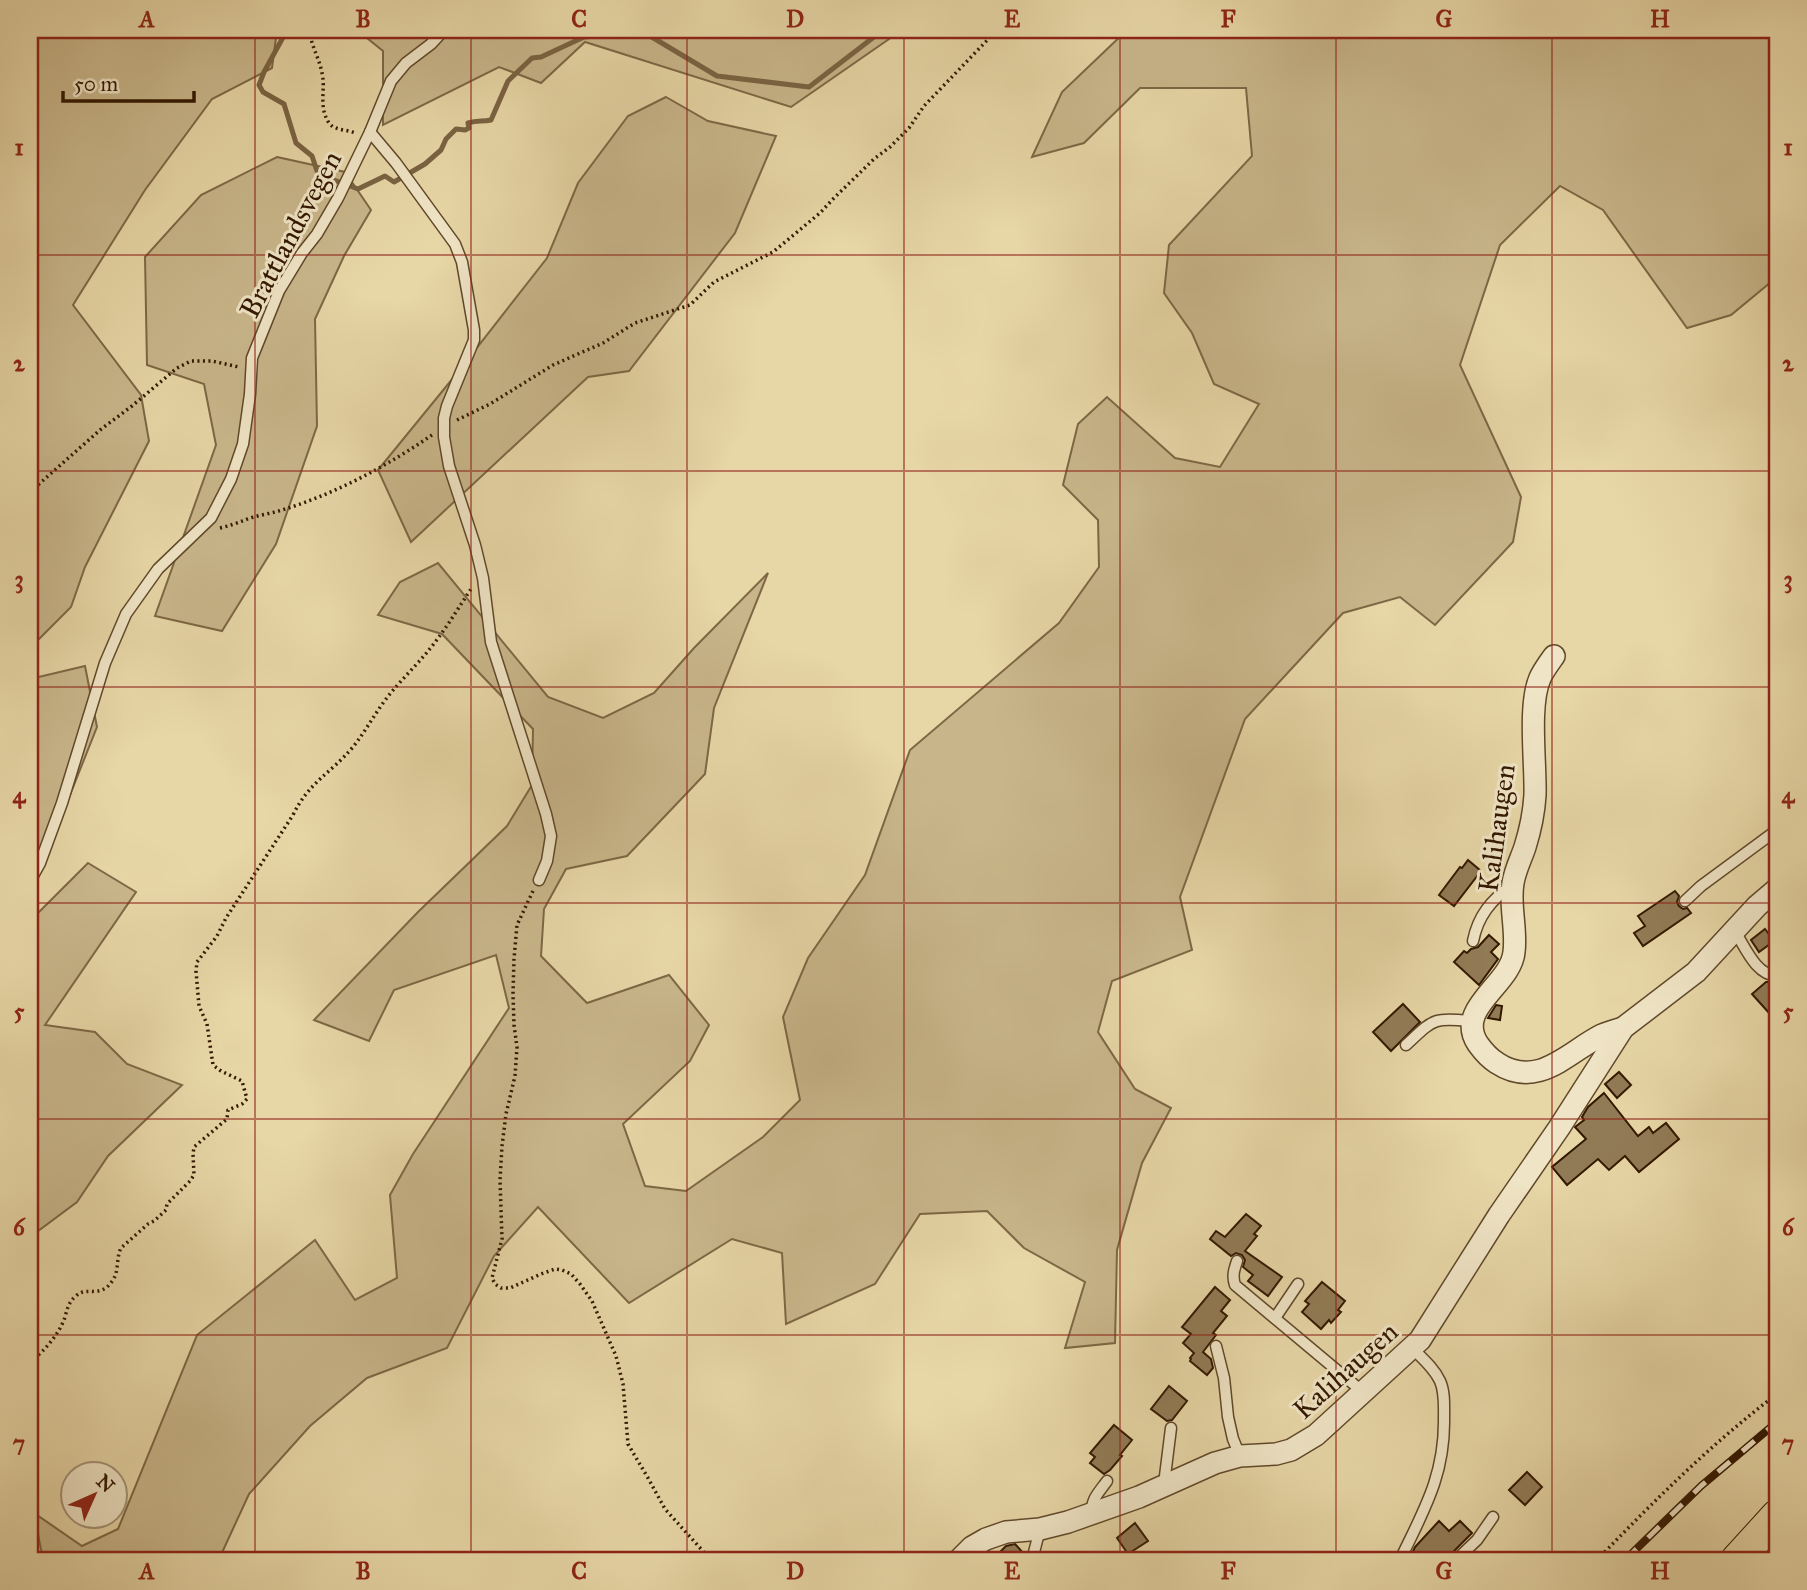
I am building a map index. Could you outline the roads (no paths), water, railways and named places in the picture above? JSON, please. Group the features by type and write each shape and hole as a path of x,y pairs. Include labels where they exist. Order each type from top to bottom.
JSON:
{"main road":[{"path":"1737,1560 1777,1516"}],"street":[{"name":"Kalihaugen","path":"1554,656 1540,678 1535,696 1535,796 1525,848 1512,884 1515,951 1506,972 1477,1009 1472,1021 1476,1041 1486,1054 1508,1069 1537,1071 1566,1059 1602,1035 1623,1028 1696,972 1757,906 1777,889"},
{"name":"Kalihaugen","path":"959,1560 986,1539 1006,1532 1040,1528 1093,1514 1215,1463 1240,1456 1276,1454 1292,1450 1316,1435 1412,1348 1432,1324 1499,1215 1623,1028"}],"lane":[{"name":"Brattlandsvegen","path":"30,881 40,863 62,803 105,663 126,614 158,569 211,517 231,479 243,443 250,394 251,358 279,291 338,198 391,81 406,63 444,30"},
{"path":"368,136 396,163 455,244 462,262 474,340 447,405 444,437 449,466 475,545 491,642 547,814 551,836 547,861 539,880"},
{"path":"1685,901 1777,830"},
{"path":"1473,941 1484,911 1495,897 1512,884"},
{"path":"1734,930 1759,968 1770,976 1777,976"},
{"path":"1406,1045 1429,1024 1440,1019 1472,1021"},
{"path":"1237,1261 1233,1272 1235,1285 1363,1392"},
{"path":"1275,1318 1298,1284"},
{"path":"1216,1346 1224,1378 1228,1417 1240,1456"},
{"path":"1400,1560 1419,1522 1438,1474 1443,1453 1444,1408 1441,1382 1412,1348"},
{"path":"1167,1484 1165,1476 1171,1428"},
{"path":"1093,1514 1092,1502 1107,1481"},
{"path":"1457,1560 1477,1540 1493,1517"},
{"path":"1032,1560 1040,1528"}],"waterway":[{"path":"287,30 259,85 263,92 284,104 296,143 312,156 317,171 358,189 385,176 394,182 425,164 441,150 446,139 456,129 465,130 469,128 468,123 491,120 508,81 532,58 541,57 584,37 616,30"},
{"path":"640,30 717,76 809,87 883,30"}],"railway":[{"path":"1625,1560 1701,1486 1777,1422"}]}
